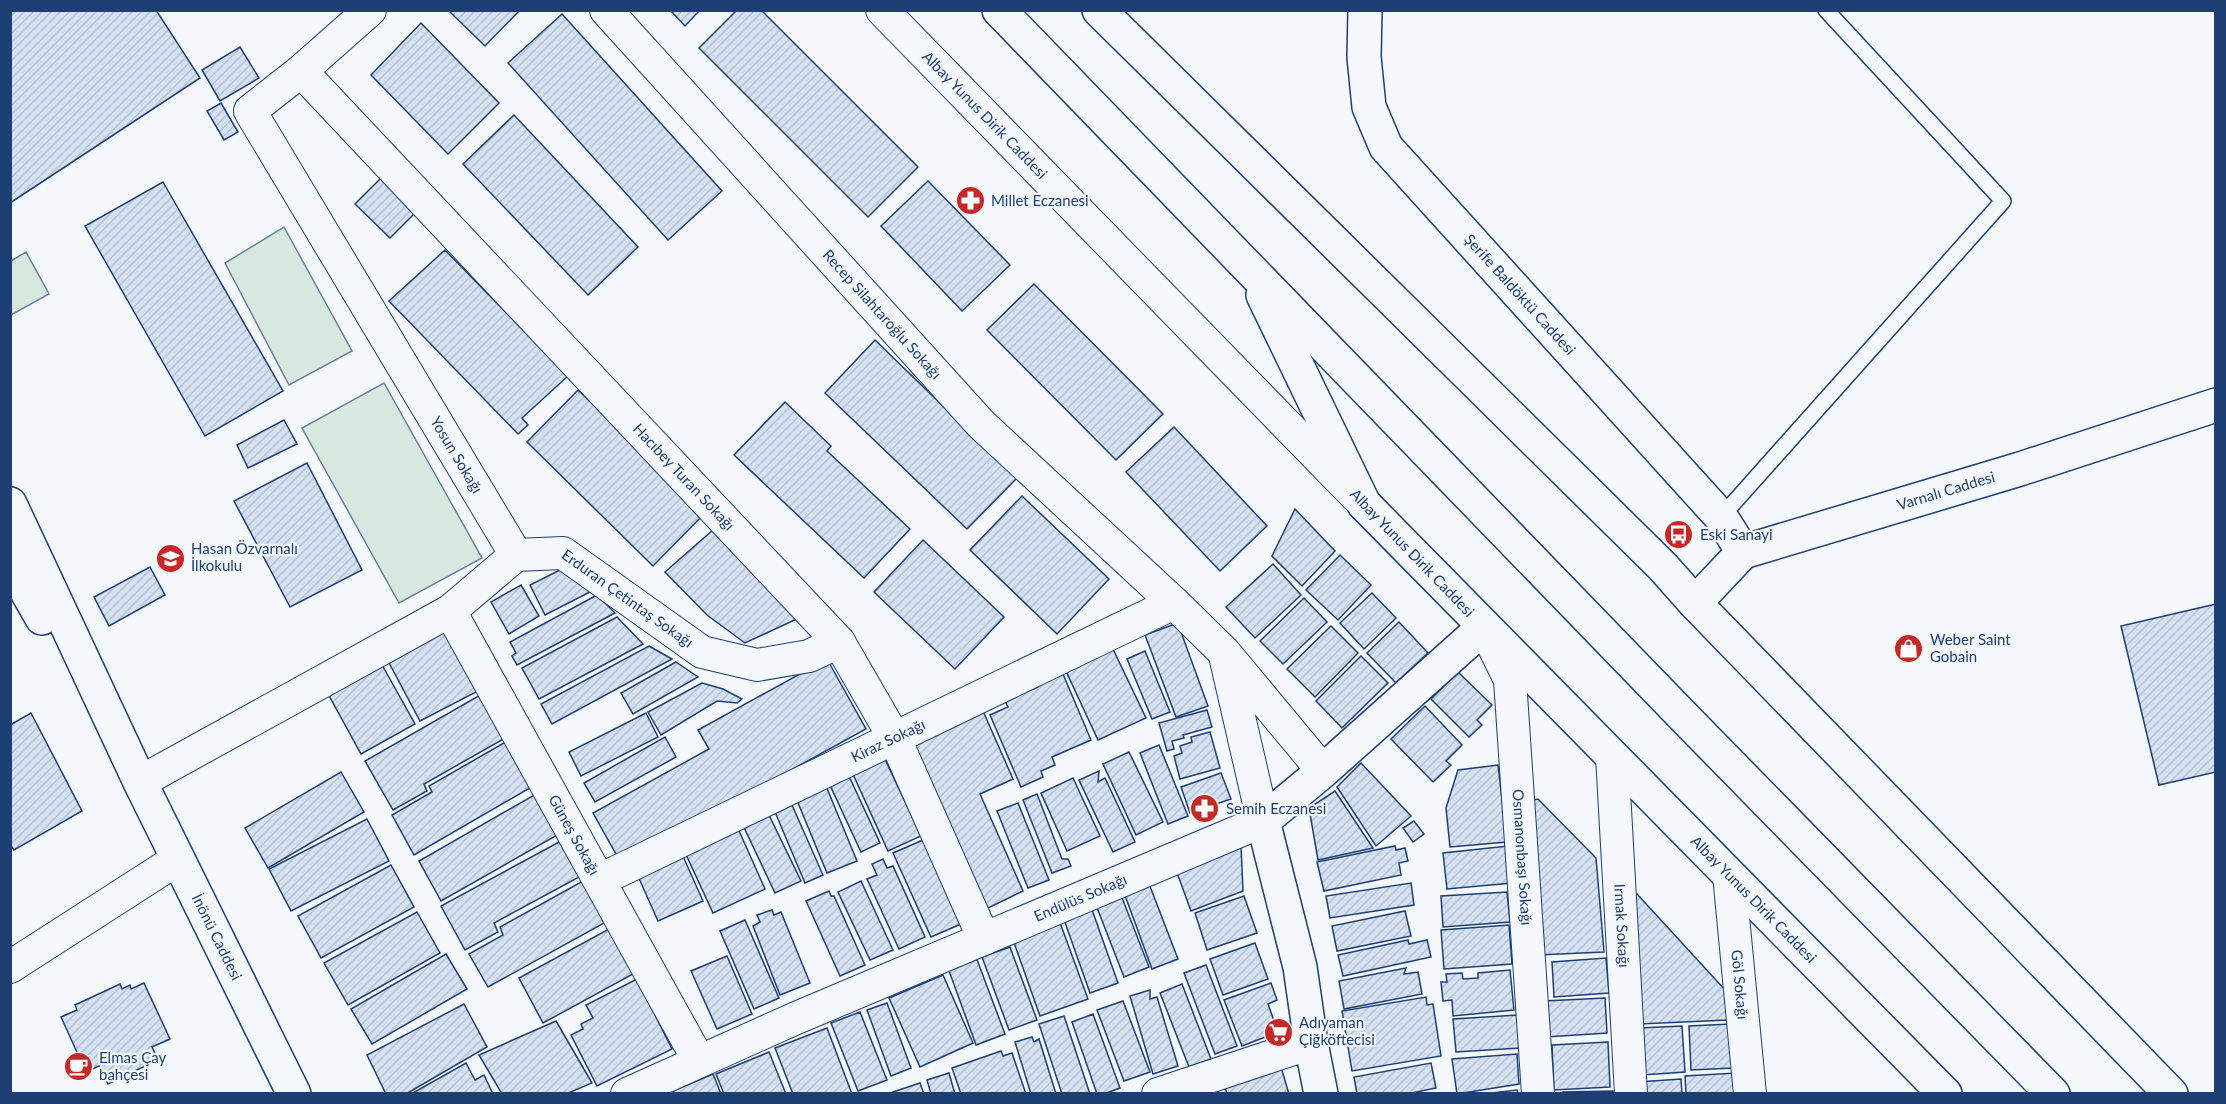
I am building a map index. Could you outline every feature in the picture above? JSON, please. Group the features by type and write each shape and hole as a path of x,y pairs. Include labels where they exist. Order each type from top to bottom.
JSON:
{"main road":[{"path":"993,10 1050,63"},
{"path":"999,10 2053,1094"},
{"path":"1099,10 1663,567 1695,603 2171,1094"},
{"name":"Şerife Baldöktü Caddesi","path":"1365,10 1364,57 1369,107 1386,147 1721,517 1743,552"},
{"path":"1249,267 1364,504"},
{"name":"Varnalı Caddesi","path":"1743,552 2020,469 2216,405"},
{"name":"İnönü Caddesi","path":"10,504 140,782 294,1094"},
{"name":"Albay Yunus Dirik Caddesi","path":"1364,504 1945,1094"},
{"path":"1695,603 1743,552"},
{"name":"İnönü Caddesi","path":"10,562 140,782"},
{"name":"Endülüs Sokağı","path":"1263,821 1323,771 1484,627"},
{"path":"1263,821 1300,967 1321,1094"}],"street":[{"name":"Yosun Sokağı","path":"370,10 250,111 516,555"},
{"name":"Recep Silahtaroğlu Sokağı","path":"606,10 981,424 1225,653"},
{"name":"Albay Yunus Dirik Caddesi","path":"882,10 1364,504"},
{"name":"Hacıbey Turan Sokağı","path":"300,71 839,642 895,739 984,939"},
{"name":"Erduran Çetintaş Sokağı","path":"516,555 562,553 702,652 757,664 809,656 839,642"},
{"path":"140,782 450,611 516,555"},
{"name":"Kiraz Sokağı","path":"600,880 1174,603"},
{"name":"Güneş Sokağı","path":"450,611 699,1061"},
{"name":"Osmanonbaşı Sokağı","path":"1484,627 1510,680 1538,1094"},
{"path":"1225,653 1323,771"},
{"path":"1225,653 1263,821"},
{"name":"Irmak Sokağı","path":"1612,756 1632,1094"},
{"name":"Endülüs Sokağı","path":"627,1094 699,1061 1263,821"},
{"path":"10,966 178,859"},
{"name":"Göl Sokağı","path":"1729,875 1750,1094"},
{"path":"1158,1094 1311,1043"}],"lane":[{"path":"1721,517 2003,201 1826,10"}],"shaded area":[{"path":"284,227 352,351 289,385 225,263"},
{"path":"26,252 49,294 11,315 11,261"},
{"path":"384,383 482,558 399,603 302,428"}],"building":[{"path":"10,10 156,10 200,78 10,203"},
{"path":"448,10 520,10 485,46"},
{"path":"670,10 700,10 685,26"},
{"path":"737,10 761,10 918,167 868,217 699,48"},
{"path":"562,14 722,191 668,240 508,63"},
{"path":"421,23 499,103 448,154 371,75"},
{"path":"240,47 259,78 220,101 202,70"},
{"path":"221,103 238,132 224,140 207,111"},
{"path":"514,115 638,247 588,295 463,164"},
{"path":"385,174 419,209 390,238 355,204"},
{"path":"928,181 1010,265 962,311 881,226"},
{"path":"163,182 283,391 205,436 85,226"},
{"path":"445,250 568,376 522,418 528,425 518,434 389,301"},
{"path":"1034,284 1163,414 1116,460 987,330"},
{"path":"875,340 1017,478 967,529 825,393"},
{"path":"578,390 705,513 653,566 527,442"},
{"path":"785,402 831,446 827,451 910,529 864,578 734,455"},
{"path":"284,420 297,444 248,468 237,445"},
{"path":"1174,427 1267,526 1220,571 1126,472"},
{"path":"307,463 362,570 290,607 234,501"},
{"path":"1022,496 1109,579 1057,634 970,550"},
{"path":"1295,509 1335,551 1302,586 1272,556"},
{"path":"714,529 801,617 745,643 707,615 665,572"},
{"path":"923,540 1004,617 955,669 874,592"},
{"path":"1340,555 1371,585 1338,620 1306,590"},
{"path":"1273,564 1301,595 1255,638 1226,607"},
{"path":"568,566 592,591 545,615 530,585"},
{"path":"150,567 165,595 109,626 94,597"},
{"path":"521,585 539,616 509,634 491,602"},
{"path":"1372,593 1396,618 1364,649 1340,623"},
{"path":"597,595 615,613 517,665 512,656 516,653 510,642"},
{"path":"1304,598 1327,622 1283,664 1260,641"},
{"path":"2216,604 2216,772 2159,785 2121,626"},
{"path":"617,617 643,644 539,699 522,668"},
{"path":"1399,622 1428,653 1396,683 1367,653"},
{"path":"1175,624 1181,632 1208,706 1176,717 1145,635"},
{"path":"1331,626 1358,653 1315,697 1287,669"},
{"path":"446,629 478,691 420,721 387,659"},
{"path":"649,646 672,659 552,724 541,704"},
{"path":"1112,647 1146,718 1098,740 1065,669"},
{"path":"1145,651 1170,712 1152,719 1127,659"},
{"path":"1361,656 1388,683 1342,728 1316,701"},
{"path":"827,659 866,729 621,863 593,813 709,749 698,730"},
{"path":"676,662 698,677 633,714 621,693"},
{"path":"381,663 415,724 361,754 327,692"},
{"path":"1060,667 1091,740 1052,757 1055,765 1041,771 1043,777 1021,787 990,715 1008,707 1005,701 1038,687 1034,678"},
{"path":"1458,672 1492,705 1477,720 1482,725 1469,737 1431,699"},
{"path":"702,683 723,689 742,699 737,703 717,701 661,735 648,712"},
{"path":"482,694 507,737 424,784 427,791 393,810 365,761"},
{"path":"1425,706 1462,745 1446,761 1451,765 1433,782 1391,739"},
{"path":"1207,710 1212,727 1183,735 1184,738 1172,741 1174,749 1167,751 1159,723"},
{"path":"983,711 1013,779 980,794 1023,891 984,910 910,743"},
{"path":"31,713 82,811 14,850 10,844 10,725"},
{"path":"646,713 658,737 581,776 569,752"},
{"path":"1210,732 1220,768 1180,779 1174,756 1182,753 1180,746 1192,742 1191,737"},
{"path":"665,737 676,757 595,802 584,783"},
{"path":"509,740 535,785 414,855 392,815 432,792 429,786"},
{"path":"1159,745 1188,816 1168,824 1140,753"},
{"path":"1129,752 1163,822 1136,835 1103,764"},
{"path":"884,757 921,836 888,851 852,772"},
{"path":"1361,763 1411,816 1376,846 1337,787"},
{"path":"1498,765 1507,842 1450,847 1446,808 1458,770"},
{"path":"1099,771 1098,782 1105,778 1135,842 1113,852 1079,780"},
{"path":"341,772 364,812 268,868 245,828"},
{"path":"1221,773 1231,799 1190,813 1181,787"},
{"path":"848,774 880,843 861,852 829,783"},
{"path":"1073,778 1100,836 1067,851 1041,793"},
{"path":"826,786 857,861 827,873 796,798"},
{"path":"1335,791 1373,848 1318,860 1309,808"},
{"path":"536,794 559,834 441,901 419,861"},
{"path":"1037,794 1062,859 1068,859 1071,866 1052,873 1023,800"},
{"path":"1538,799 1596,858 1604,952 1538,955 1527,801"},
{"path":"1018,803 1049,880 1028,888 997,811"},
{"path":"792,805 823,875 805,883 775,812"},
{"path":"766,809 801,881 775,893 741,821"},
{"path":"367,819 389,861 291,911 269,869"},
{"path":"1414,821 1424,834 1413,842 1403,828"},
{"path":"736,824 765,889 713,913 683,848"},
{"path":"923,840 961,924 931,937 893,853"},
{"path":"561,841 581,876 494,923 498,932 465,950 441,906"},
{"path":"1241,846 1243,891 1191,911 1176,870"},
{"path":"1395,846 1396,850 1405,848 1408,861 1399,863 1401,875 1324,891 1317,862"},
{"path":"1508,846 1512,883 1447,889 1443,853"},
{"path":"682,854 703,901 658,921 637,874"},
{"path":"883,859 887,868 893,866 925,937 899,949 867,879 877,875 872,864"},
{"path":"391,865 414,907 321,958 298,916"},
{"path":"583,881 606,922 488,987 469,954 503,935 500,927"},
{"path":"861,881 893,950 870,960 838,892"},
{"path":"1148,881 1178,959 1152,969 1123,890"},
{"path":"1411,883 1414,905 1330,918 1326,896"},
{"path":"1119,890 1149,967 1124,977 1094,900"},
{"path":"829,891 831,896 834,896 865,965 840,976 806,901"},
{"path":"1507,892 1510,922 1443,927 1441,896"},
{"path":"1637,894 1727,992 1728,1020 1639,1024 1631,896"},
{"path":"1244,896 1257,933 1207,950 1195,913"},
{"path":"1090,904 1118,983 1090,993 1062,914"},
{"path":"772,910 774,915 781,912 810,983 780,995 753,926 760,922 757,915"},
{"path":"1405,911 1411,936 1337,951 1332,926"},
{"path":"417,912 440,953 348,1005 324,963"},
{"path":"745,920 779,998 754,1009 720,931"},
{"path":"1059,920 1088,999 1040,1016 1012,937"},
{"path":"1509,925 1512,964 1444,969 1441,930"},
{"path":"609,929 633,974 543,1023 519,978"},
{"path":"1408,940 1409,944 1427,940 1431,957 1343,976 1338,955"},
{"path":"1255,943 1268,979 1223,995 1210,959"},
{"path":"1010,947 1037,1020 1009,1030 982,957"},
{"path":"446,954 467,989 372,1044 351,1009"},
{"path":"727,956 752,1014 717,1029 691,971"},
{"path":"976,957 1005,1034 976,1045 948,968"},
{"path":"1606,958 1609,993 1554,997 1552,962"},
{"path":"1206,965 1237,1046 1215,1054 1184,973"},
{"path":"1406,968 1404,974 1418,972 1422,994 1344,1009 1339,981"},
{"path":"1510,970 1514,1010 1453,1016 1452,1000 1443,1001 1441,982 1447,982 1446,974 1462,973 1463,979 1478,978 1478,973"},
{"path":"943,975 973,1043 920,1067 889,998"},
{"path":"637,979 672,1049 597,1086 571,1035 583,1029 581,1024 593,1018 586,1005"},
{"path":"144,983 170,1039 152,1047 158,1060 108,1084 99,1066 86,1072 61,1017 77,1010 75,1005 120,984 122,989 130,985 131,989"},
{"path":"1271,983 1277,1000 1268,1004 1278,1032 1242,1046 1224,1000"},
{"path":"1182,984 1211,1059 1189,1067 1160,993"},
{"path":"1150,990 1150,999 1157,997 1178,1066 1153,1074 1130,996"},
{"path":"1426,997 1427,1005 1433,1004 1441,1056 1352,1071 1342,1011"},
{"path":"1605,998 1607,1033 1546,1037 1544,1001"},
{"path":"1123,1001 1150,1072 1124,1081 1097,1010"},
{"path":"887,1003 911,1068 891,1076 867,1010"},
{"path":"464,1004 487,1047 406,1094 386,1094 367,1055"},
{"path":"860,1012 887,1080 858,1091 831,1023"},
{"path":"1093,1014 1120,1088 1104,1094 1097,1094 1072,1022"},
{"path":"1518,1015 1520,1048 1456,1052 1453,1019"},
{"path":"1064,1016 1090,1094 1062,1094 1039,1024"},
{"path":"556,1021 592,1083 566,1094 502,1094 479,1055"},
{"path":"1731,1024 1733,1068 1691,1070 1689,1026"},
{"path":"1682,1026 1685,1072 1642,1075 1639,1028"},
{"path":"827,1028 852,1094 793,1094 775,1048"},
{"path":"1032,1037 1034,1042 1039,1039 1056,1094 1031,1094 1015,1042"},
{"path":"1608,1042 1610,1087 1554,1090 1552,1045"},
{"path":"1001,1051 1003,1056 1012,1053 1026,1094 961,1094 952,1068"},
{"path":"769,1052 786,1094 724,1094 716,1074"},
{"path":"1517,1054 1519,1084 1457,1094 1452,1059"},
{"path":"466,1063 475,1080 484,1075 493,1094 411,1094"},
{"path":"1431,1063 1436,1088 1407,1094 1357,1094 1354,1077"},
{"path":"1281,1067 1289,1094 1227,1094 1224,1084"},
{"path":"949,1073 955,1094 931,1094 927,1080"},
{"path":"1736,1073 1737,1094 1686,1094 1685,1076"},
{"path":"713,1074 721,1094 666,1094"},
{"path":"1681,1079 1682,1094 1639,1094 1638,1082"},
{"path":"920,1083 924,1094 894,1094 893,1092"},
{"path":"1517,1090 1518,1094 1482,1094"},
{"path":"1613,1091 1613,1094 1563,1094 1563,1092"}],"place":[{"name":"Millet Eczanesi","path":"970,201"},
{"name":"Eski Sanayi","path":"1679,535"},
{"name":"Hasan Özvarnalı İlkokulu","path":"170,558"},
{"name":"Weber Saint Gobain","path":"1909,649"},
{"name":"Semih Eczanesi","path":"1205,809"},
{"name":"Adıyaman Çiğköftecisi","path":"1278,1032"},
{"name":"Elmas Çay bahçesi","path":"78,1067"}]}
